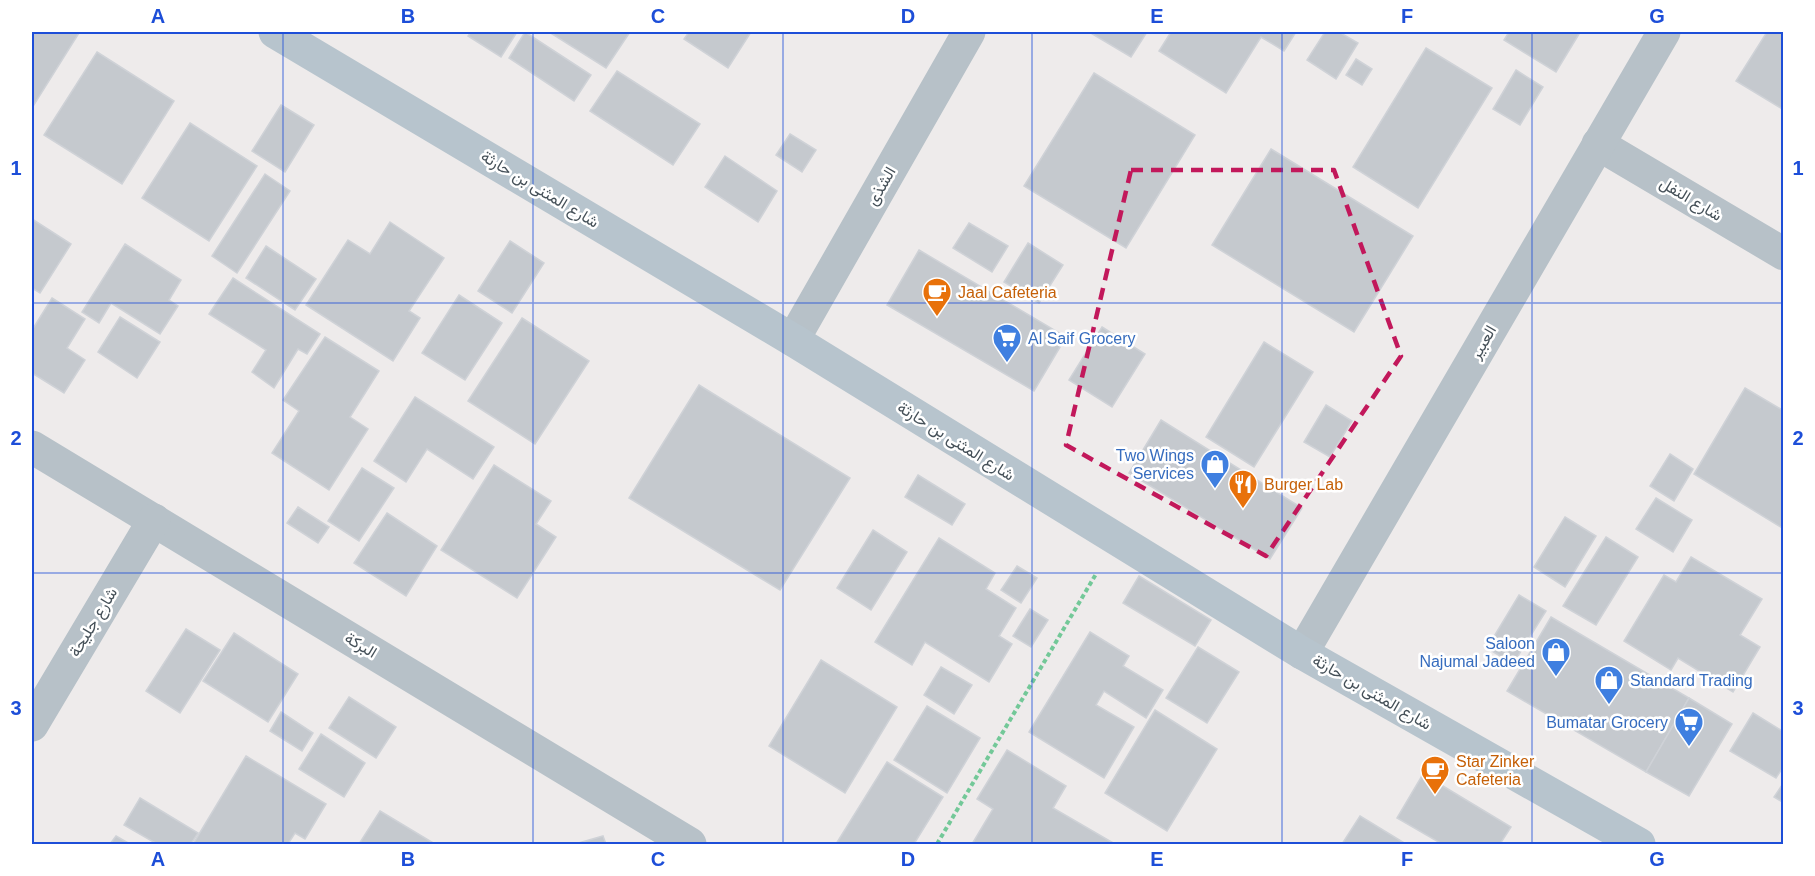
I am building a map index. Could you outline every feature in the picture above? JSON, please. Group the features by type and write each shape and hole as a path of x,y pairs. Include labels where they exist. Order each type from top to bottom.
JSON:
{"street":[{"name":"الشذى","path":"793,340 969,32"},
{"name":"العبير","path":"1302,653 1664,32"},
{"name":"شارع المثنى بن حارثة","path":"295,36 1302,653 1639,844"},
{"name":"شارع النفل","path":"1598,144 1784,254"},
{"name":"البركة","path":"32,447 690,844"},
{"name":"شارع جليحة","path":"32,724 154,520"}],"path":[{"path":"937,844 1116,540"}],"highlighted area":[{"path":"1131,170 1334,170 1401,356 1266,556 1066,445"}],"building":[{"path":"32,32 79,33 32,108"},
{"path":"471,32 517,32 501,57 468,36"},
{"path":"525,32 591,75 574,101 509,58"},
{"path":"549,32 630,32 606,68"},
{"path":"689,32 751,32 728,68 684,39"},
{"path":"1089,32 1147,32 1131,57"},
{"path":"1171,32 1296,32 1284,51 1261,37 1226,93 1159,51"},
{"path":"1325,32 1339,32 1358,43 1336,79 1307,60"},
{"path":"1509,32 1575,32 1579,34 1556,72 1504,40"},
{"path":"1767,32 1784,32 1784,110 1736,81"},
{"path":"1426,48 1492,88 1418,208 1353,167"},
{"path":"97,52 174,101 122,184 44,135"},
{"path":"1356,59 1372,69 1362,85 1346,75"},
{"path":"1516,70 1543,87 1520,125 1493,109"},
{"path":"617,71 700,124 673,165 590,111"},
{"path":"1094,73 1195,135 1126,248 1024,186"},
{"path":"281,105 314,125 285,172 252,151"},
{"path":"190,123 257,166 209,241 142,198"},
{"path":"790,134 816,150 802,172 776,155"},
{"path":"1271,149 1413,236 1354,332 1212,245"},
{"path":"725,156 777,191 758,222 705,187"},
{"path":"265,174 290,191 237,273 212,256"},
{"path":"32,219 71,244 40,293 32,288"},
{"path":"390,222 444,258 409,311 420,318 393,361 306,305 348,240 370,254"},
{"path":"969,223 1008,246 992,272 953,248"},
{"path":"510,241 544,263 512,313 478,291"},
{"path":"1028,243 1063,265 1039,303 1004,282"},
{"path":"125,244 181,280 169,300 178,306 160,334 111,303 99,323 82,312"},
{"path":"266,246 316,279 295,310 246,278"},
{"path":"919,250 1066,337 1034,391 887,305"},
{"path":"233,278 320,334 307,354 298,349 274,388 252,372 266,350 209,314"},
{"path":"459,295 502,323 465,380 422,353"},
{"path":"52,298 85,319 67,348 85,360 64,393 32,373 32,325 34,327"},
{"path":"120,317 160,342 137,378 98,352"},
{"path":"522,318 589,361 535,444 468,401"},
{"path":"1102,327 1145,354 1112,407 1069,380"},
{"path":"325,337 379,371 350,417 368,429 329,490 272,453 299,411 283,400"},
{"path":"1264,342 1313,372 1254,467 1206,437"},
{"path":"699,385 850,478 780,590 629,498"},
{"path":"1745,388 1784,411 1784,529 1694,474"},
{"path":"415,397 494,447 473,479 427,449 406,482 374,461"},
{"path":"1326,405 1352,421 1330,457 1304,442"},
{"path":"1161,420 1302,508 1270,559 1129,473"},
{"path":"1670,454 1693,469 1674,501 1650,486"},
{"path":"494,465 551,501 536,524 556,537 517,598 441,550"},
{"path":"362,468 394,488 359,541 328,521"},
{"path":"918,475 965,504 952,525 905,497"},
{"path":"1656,498 1692,520 1673,552 1636,529"},
{"path":"298,507 329,527 318,543 287,523"},
{"path":"387,513 437,546 406,596 354,563"},
{"path":"1565,517 1596,536 1565,587 1534,567"},
{"path":"873,530 907,552 871,610 837,588"},
{"path":"1606,537 1638,557 1596,625 1563,606"},
{"path":"939,538 995,573 986,589 1016,608 999,636 1012,644 989,682 925,642 912,665 875,642"},
{"path":"1691,557 1762,599 1740,635 1760,647 1733,692 1678,658 1671,670 1624,641 1664,575 1676,582"},
{"path":"1017,566 1037,578 1021,603 1001,590"},
{"path":"1139,576 1211,620 1195,646 1123,603"},
{"path":"1519,595 1546,611 1513,664 1487,648"},
{"path":"1030,609 1048,620 1031,647 1013,636"},
{"path":"1551,617 1689,698 1646,772 1507,691"},
{"path":"186,629 220,650 180,713 146,691"},
{"path":"1090,632 1129,656 1123,666 1163,690 1146,718 1104,691 1096,705 1134,727 1104,778 1029,732"},
{"path":"234,633 298,674 268,722 203,681"},
{"path":"1198,647 1239,672 1207,723 1166,698"},
{"path":"821,660 897,707 845,793 769,746"},
{"path":"941,667 972,685 954,714 924,695"},
{"path":"349,697 396,727 376,758 329,728"},
{"name":"Bumatar Grocery","path":"1689,698 1732,724 1689,796 1646,772"},
{"path":"927,706 980,738 947,793 894,760"},
{"path":"1155,710 1217,749 1167,831 1105,793"},
{"path":"281,712 313,733 302,751 270,731"},
{"path":"1753,713 1784,732 1784,766 1776,778 1730,751"},
{"path":"321,734 365,763 344,797 299,769"},
{"path":"1007,750 1066,786 1053,808 1115,844 972,844 993,809 977,799"},
{"path":"246,756 326,804 305,839 295,833 288,844 193,844"},
{"path":"887,762 943,797 914,844 836,844"},
{"name":"Star Zinker Cafeteria","path":"1423,774 1511,827 1500,844 1442,844 1397,818"},
{"path":"1784,782 1784,803 1774,797"},
{"path":"140,798 198,833 191,844 157,844 124,825"},
{"path":"380,811 435,844 359,844"},
{"path":"1360,816 1406,844 1342,844"},
{"path":"116,836 130,844 110,844"},
{"path":"603,836 606,844 575,844"}],"place":[{"name":"Jaal Cafeteria","path":"937,318"},
{"name":"Al Saif Grocery","path":"1007,364"},
{"name":"Two Wings Services","path":"1215,490"},
{"name":"Burger Lab","path":"1243,510"},
{"name":"Saloon Najumal Jadeed","path":"1556,678"},
{"name":"Standard Trading","path":"1609,706"},
{"name":"Bumatar Grocery","path":"1689,748"},
{"name":"Star Zinker Cafeteria","path":"1435,796"}]}
